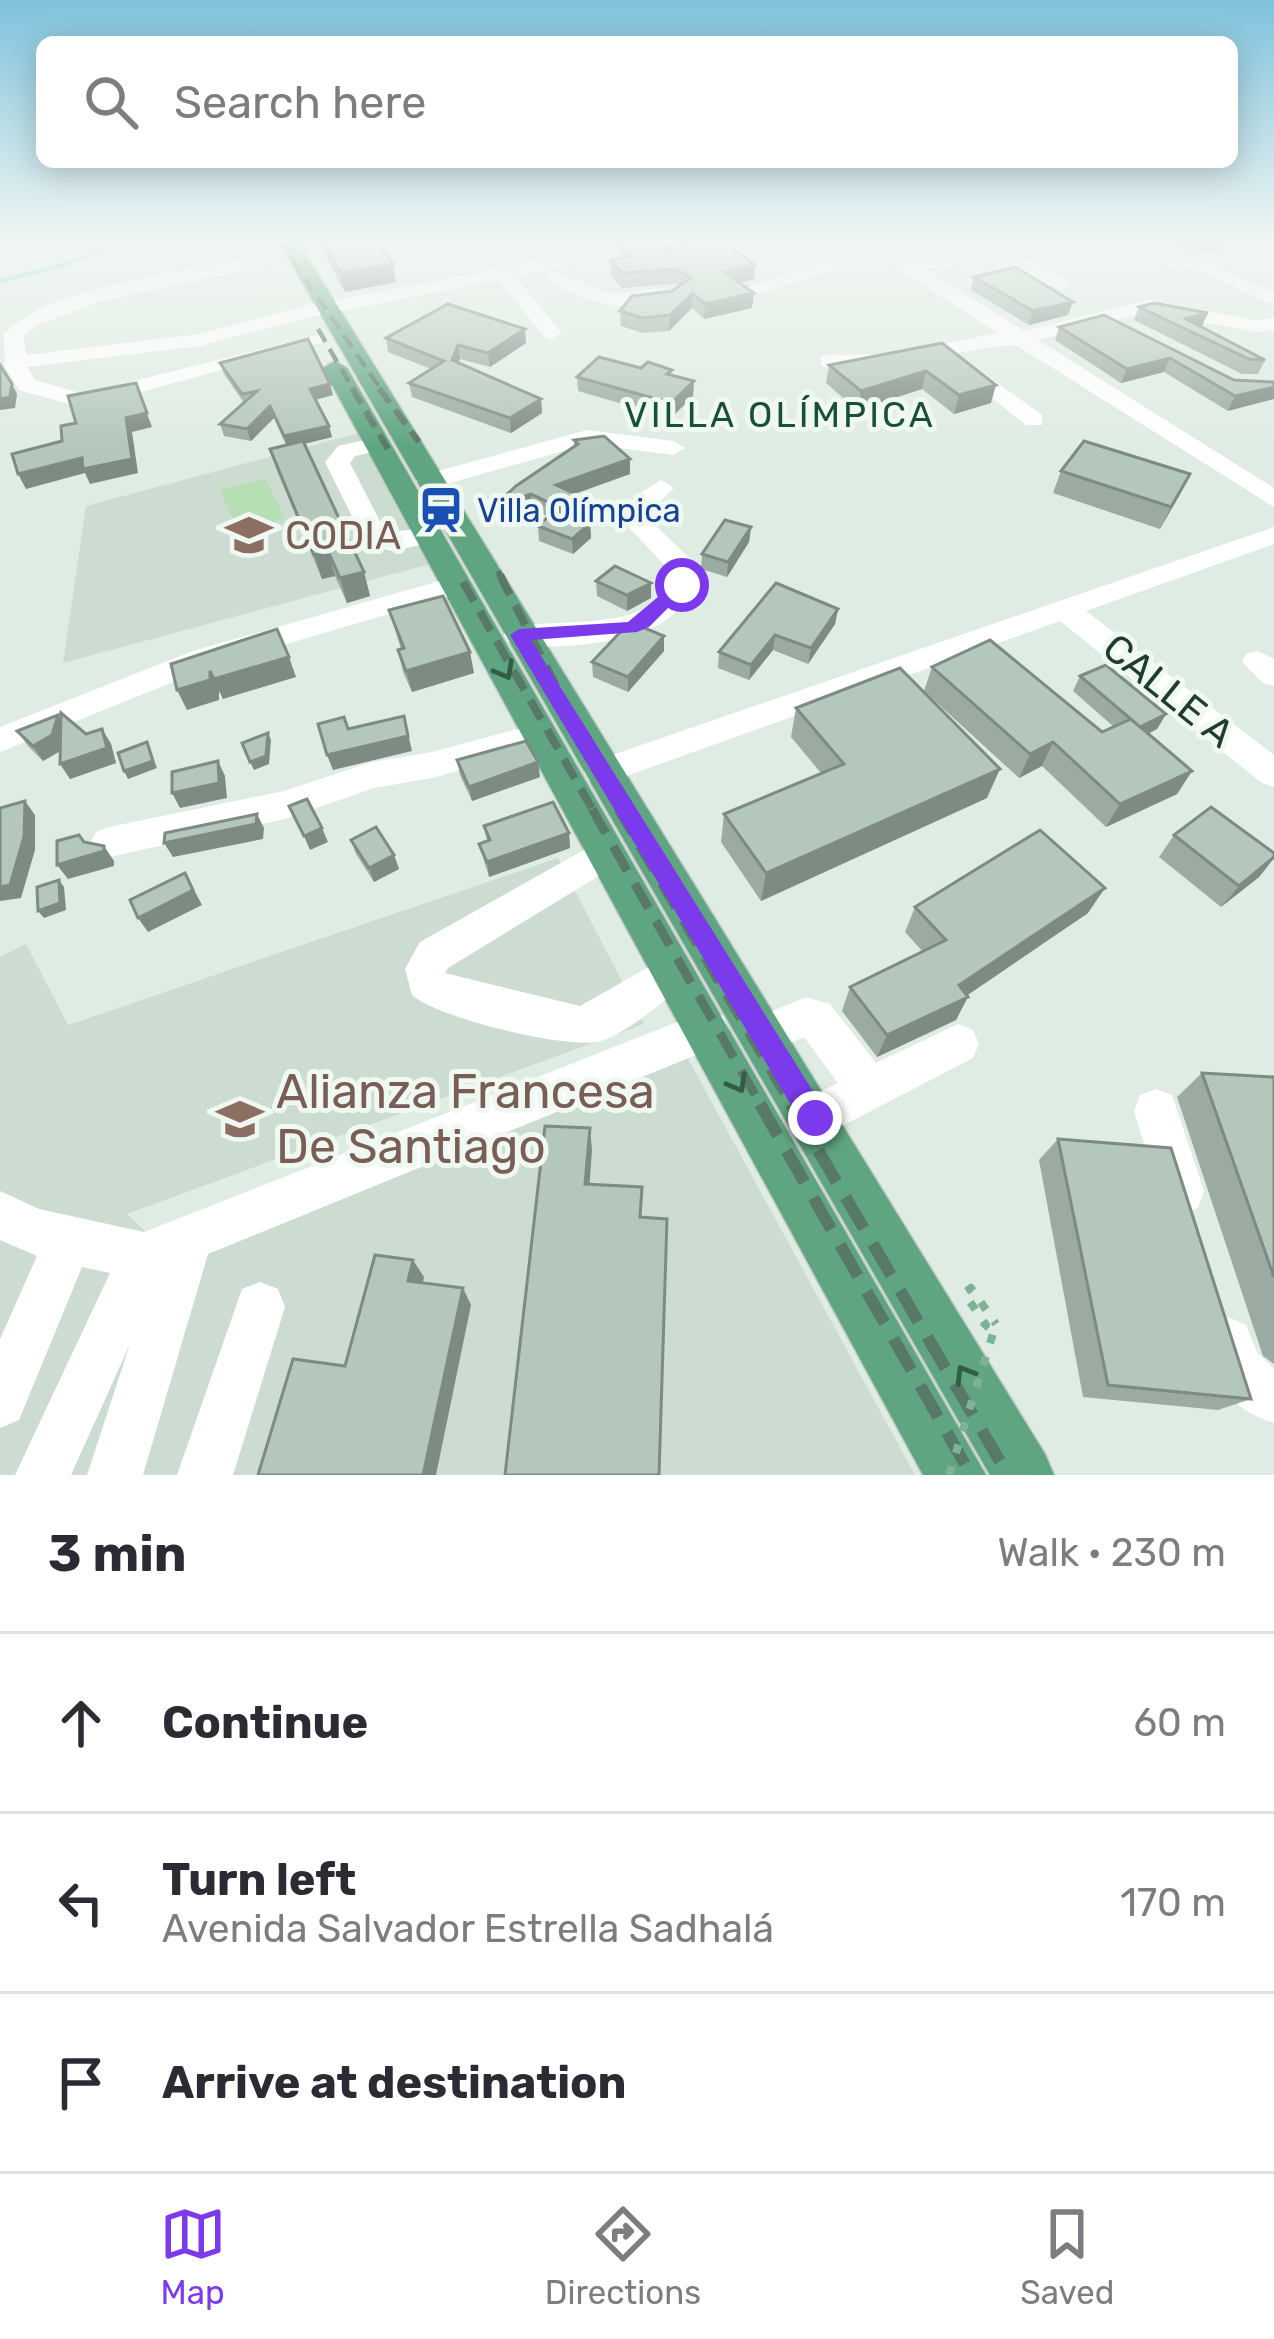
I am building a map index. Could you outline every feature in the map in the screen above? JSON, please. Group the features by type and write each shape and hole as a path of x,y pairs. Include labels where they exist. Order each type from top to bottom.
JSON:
{"main road":[{"path":"307,309 952,1475"},
{"path":"313,320 429,481 601,772 815,1118 1024,1475"}],"street":[{"path":"65,309 14,334 16,368 27,385 84,399 313,320"},
{"path":"18,362 180,343 367,309"},
{"path":"531,309 552,333"},
{"path":"977,309 1274,500"},
{"path":"829,361 889,359 1023,338 1144,309"},
{"path":"1172,309 1256,326 1274,324"},
{"path":"1103,317 1133,335"},
{"path":"941,348 1034,420"},
{"path":"429,481 587,437 673,448"},
{"path":"519,635 631,628 676,592 685,577 683,568 637,522 636,512 643,501 661,488"},
{"path":"601,772 1274,535"},
{"path":"0,740 204,658 457,585"},
{"name":"CALLE A","path":"1063,608 1270,765"},
{"path":"109,842 285,805 371,775 432,765 540,735"},
{"path":"607,852 434,955 425,969 426,982 437,992 580,1026 597,1023 674,971"},
{"path":"764,1035 806,1016 814,1018 870,1090"},
{"path":"0,1215 35,1232 69,1239 166,1247 708,1030"},
{"path":"815,1118 958,1044"},
{"path":"1156,1111 1197,1243"},
{"path":"0,1401 69,1239"},
{"path":"43,1475 166,1247"},
{"path":"115,1475 166,1247"},
{"path":"205,1475 260,1307"},
{"path":"1218,1309 1238,1375 1254,1391 1274,1396"}],"path":[{"path":"952,1475 996,1324 971,1288 964,1293 986,1325 978,1331 955,1298"}],"shaded area":[{"name":"CODIA","path":"363,432 430,564 63,663 86,506"},
{"path":"558,858 644,1024 127,1214 151,1237 674,1033 915,1475 0,1475 0,957 26,944 68,1025"}],"green space":[{"path":"265,478 285,519 238,532 220,490"}],"building":[{"path":"439,309 463,309 525,329 488,353 458,345 452,360 541,399 510,418 409,383 444,361 386,338"},
{"path":"676,309 670,315 643,318 620,311"},
{"path":"1143,309 1208,313 1186,319 1265,360 1249,359"},
{"path":"1104,315 1234,380 1274,382 1274,387 1235,396 1170,358 1127,369 1059,327"},
{"path":"308,339 330,384 310,389 329,426 284,436 270,406 247,429 220,424 257,391 242,394 220,363"},
{"path":"942,343 996,385 959,395 926,371 861,391 829,365"},
{"path":"599,357 641,368 648,362 672,370 667,374 694,381 671,403 577,377"},
{"path":"0,365 12,384 10,397 0,399"},
{"path":"136,383 147,413 126,418 132,459 83,469 82,458 18,474 12,454 62,441 61,426 76,423 68,396"},
{"path":"604,436 630,459 556,485 577,495 559,507 531,494 504,503 502,499 516,486 578,444 574,440"},
{"path":"303,441 364,572 340,578 328,551 314,555 270,449"},
{"path":"1084,441 1190,474 1171,507 1061,471"},
{"path":"556,510 590,523 572,539 538,526"},
{"path":"725,520 751,527 728,562 702,554"},
{"path":"615,566 651,583 627,595 596,581"},
{"path":"776,583 838,609 811,648 775,635 751,665 719,652"},
{"path":"443,596 470,652 406,671 398,650 404,648 389,610"},
{"path":"635,624 664,636 628,677 592,662 626,626"},
{"path":"277,629 289,657 214,679 210,671 210,680 177,690 171,664"},
{"path":"990,640 1102,732 1131,719 1192,771 1120,804 1053,742 1030,754 932,667"},
{"path":"1106,665 1166,714 1140,727 1080,676"},
{"path":"900,668 1000,769 766,873 724,814 844,764 796,708"},
{"path":"61,713 86,734 102,729 107,748 60,764"},
{"path":"58,715 52,735 33,746 17,731"},
{"path":"404,716 408,736 327,755 318,724 344,717 348,729"},
{"path":"268,733 266,756 250,762 242,743"},
{"path":"526,741 538,762 469,787 457,760"},
{"path":"147,742 153,761 124,771 118,753"},
{"path":"218,761 219,783 172,793 172,772"},
{"path":"307,799 322,828 304,836 289,806"},
{"path":"25,801 24,837 10,885 0,887 0,808"},
{"path":"553,802 569,833 487,862 479,844 490,840 484,826"},
{"path":"1211,807 1274,853 1239,886 1174,835"},
{"path":"257,814 256,824 164,843 165,833"},
{"path":"376,827 394,855 369,868 351,840"},
{"path":"1040,830 1105,888 959,985 968,997 887,1035 850,987 946,940 915,907"},
{"path":"79,835 84,842 104,846 104,851 57,865 57,841"},
{"path":"185,873 193,890 138,918 130,900"},
{"path":"59,880 60,903 38,911 37,887"},
{"path":"1202,1073 1274,1077 1274,1277"},
{"path":"545,1126 590,1128 585,1184 642,1187 640,1217 667,1219 659,1475 505,1475"},
{"path":"1058,1139 1171,1148 1251,1399 1108,1385"},
{"path":"375,1255 413,1260 408,1281 463,1288 423,1475 258,1475 293,1359 345,1366"}],"railway":[{"path":"326,309 382,391"},
{"path":"318,329 354,391"},
{"path":"352,388 388,449"},
{"path":"379,388 419,442"},
{"path":"498,571 501,578"},
{"path":"500,575 620,812"},
{"path":"463,582 594,812"},
{"path":"592,809 762,1107"},
{"path":"618,809 792,1107"},
{"path":"760,1104 971,1475"},
{"path":"791,1104 1008,1475"}],"place":[{"name":"Villa Olímpica","path":"441,510"},
{"name":"CODIA","path":"249,535"},
{"name":"Alianza Francesa De Santiago","path":"240,1119"}],"district":[{"name":"VILLA OLÍMPICA","path":"780,414"}],"route":[{"path":"682,585 643,623 631,628 519,635 815,1118"}]}
